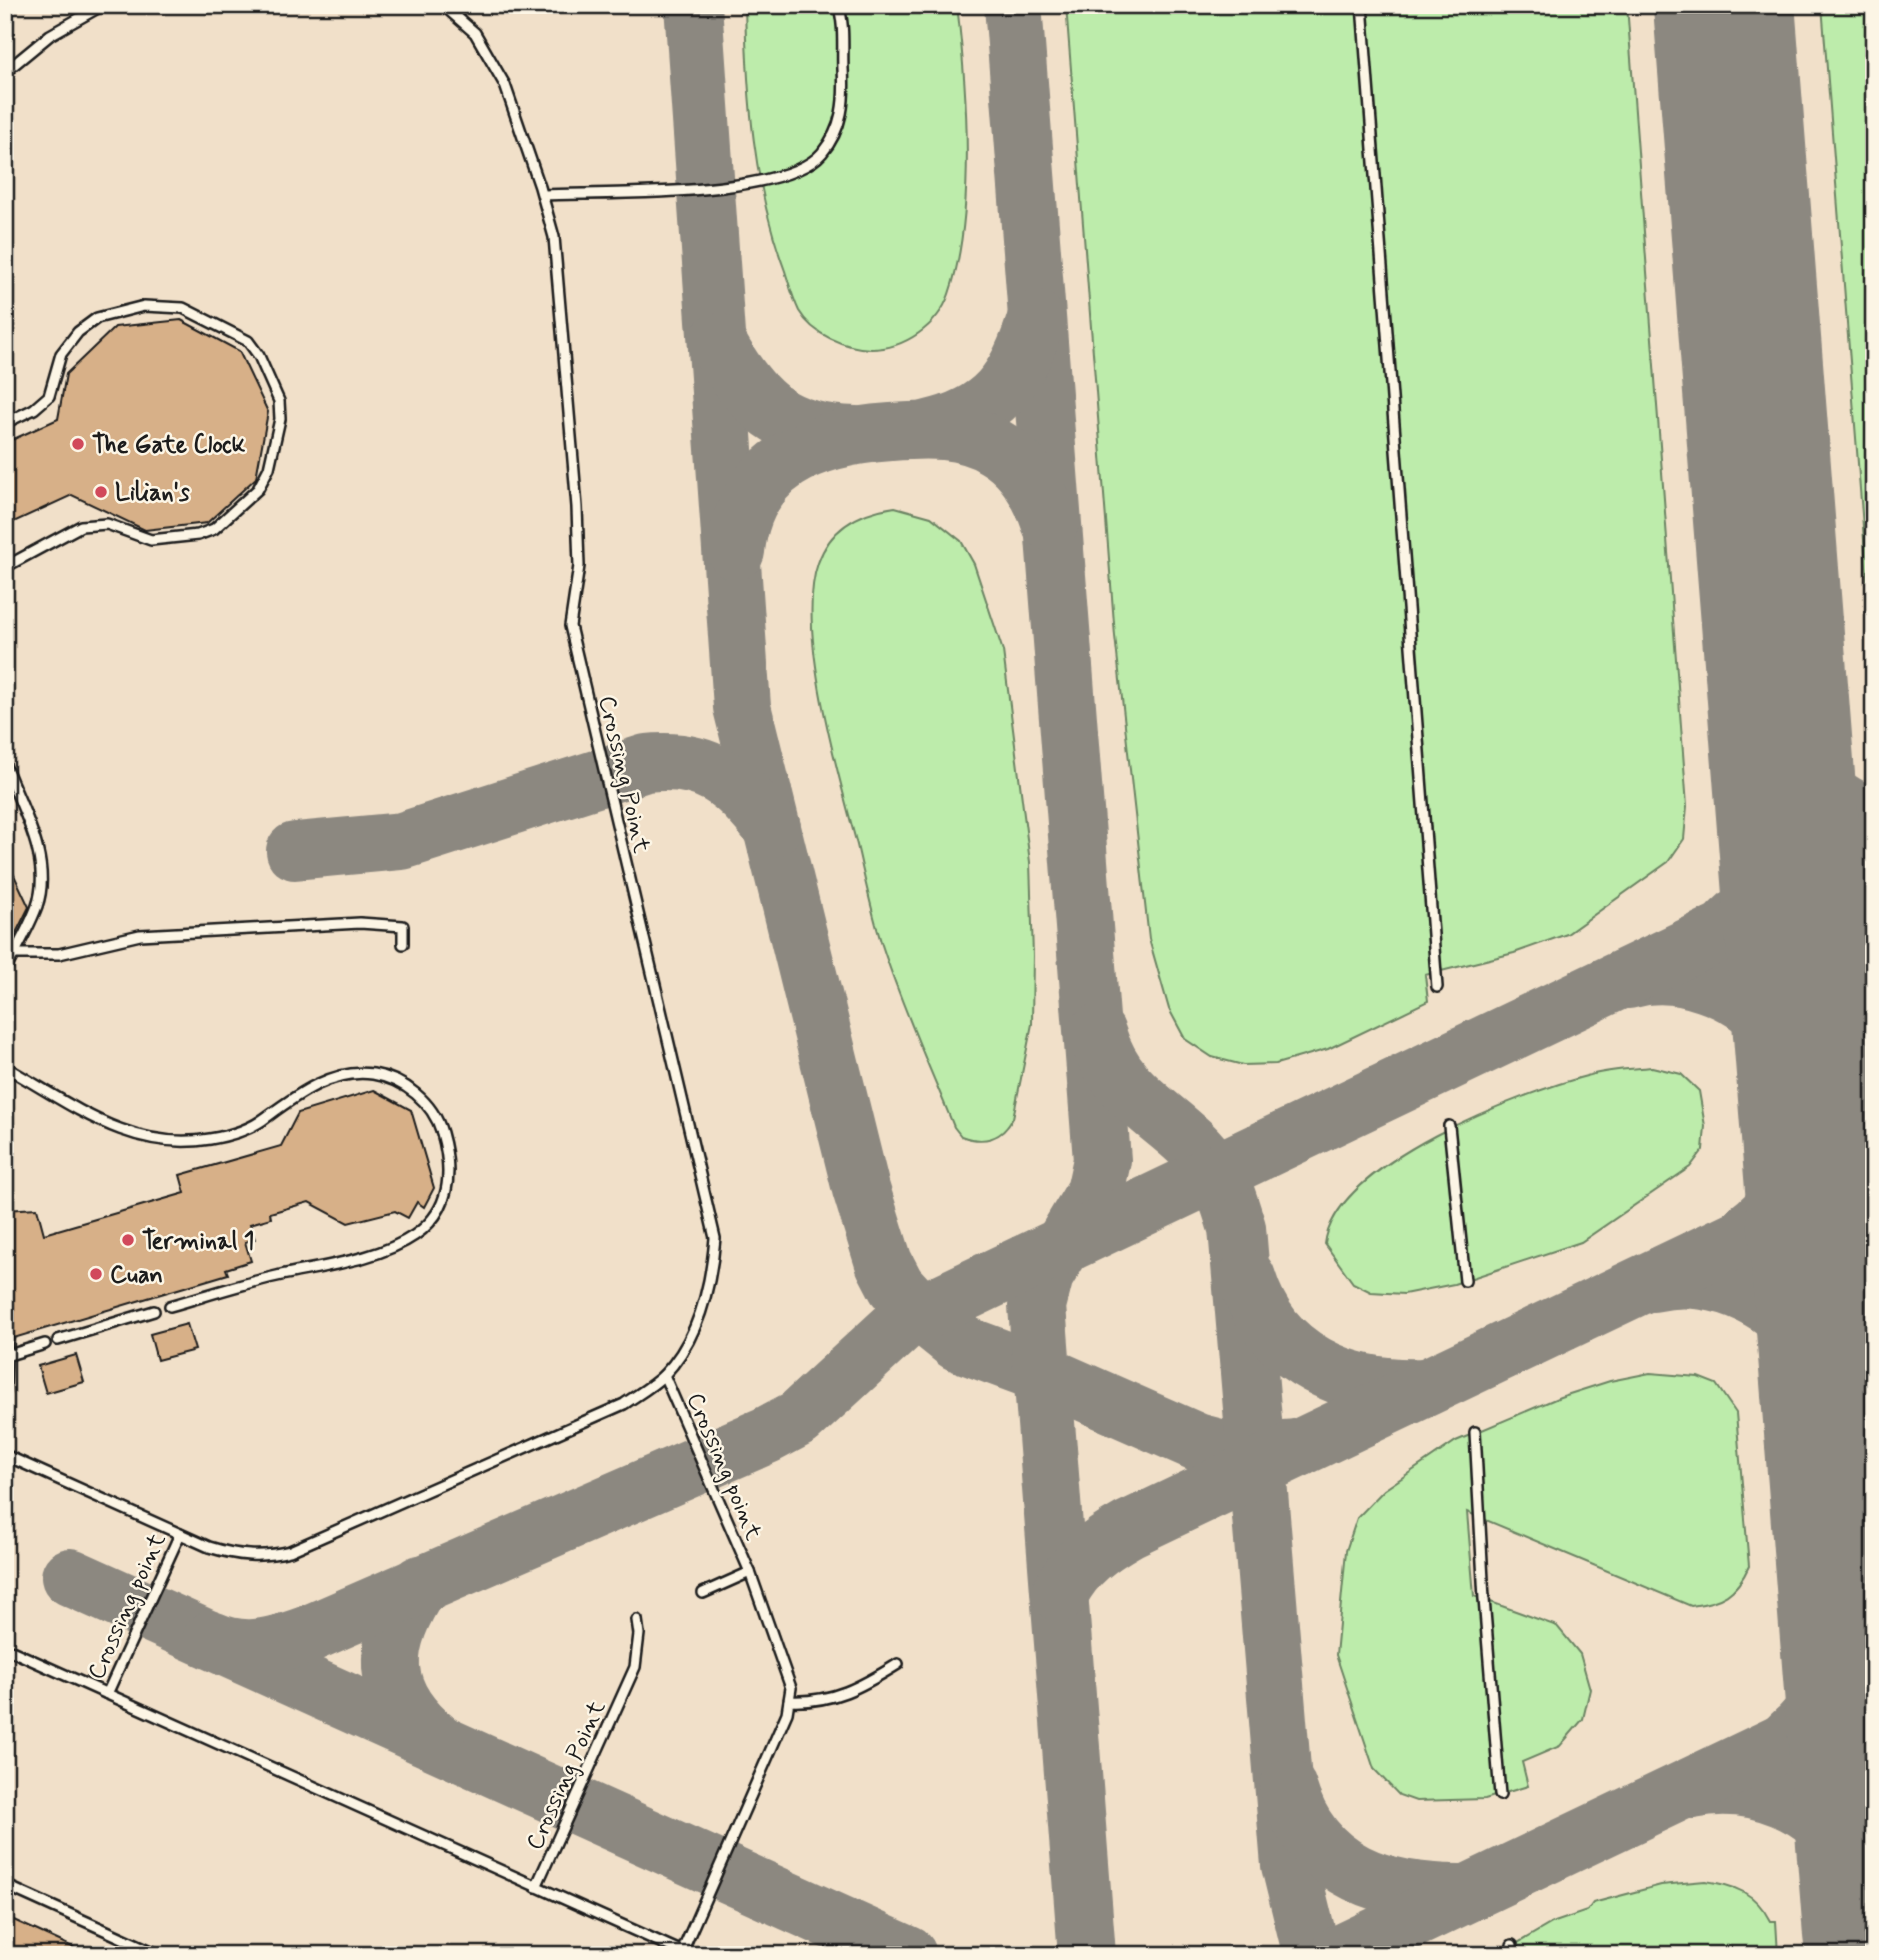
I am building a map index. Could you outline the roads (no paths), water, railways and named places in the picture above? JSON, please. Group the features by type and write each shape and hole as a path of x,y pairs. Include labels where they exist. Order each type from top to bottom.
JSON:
{"lane":[{"path":"5,72 51,35 103,5"},
{"path":"443,5 475,33 492,60 517,114 542,195 706,188 759,183 793,174 821,155 838,127 845,101 838,5"},
{"path":"1362,5 1437,987"},
{"name":"Crossing Point","path":"542,195 558,263 577,507 579,566 570,626 715,1238 712,1280 693,1329 664,1375"},
{"path":"5,423 34,409 49,396 61,354 78,332 97,318 144,306 183,308 248,341 259,356 279,401 280,419 269,468 258,489 214,529 198,535 151,540 107,524 81,526 5,567"},
{"path":"5,765 39,853 42,883 37,907 5,970"},
{"path":"13,954 59,954 141,934 360,923 403,926 403,944"},
{"path":"5,1067 118,1131 165,1141 198,1142 245,1129 305,1089 355,1073 393,1079 416,1093 431,1111 446,1145 447,1180 437,1214 416,1237 381,1253 272,1277 170,1306"},
{"path":"1449,1126 1465,1281"},
{"path":"58,1340 154,1311"},
{"path":"5,1392 9,1355 7,1339"},
{"path":"9,1355 45,1344"},
{"path":"5,1455 180,1534 235,1555 265,1557 290,1551 624,1404 664,1375"},
{"name":"Crossing point","path":"664,1375 750,1572 791,1688 789,1701"},
{"path":"1475,1432 1484,1599 1500,1795"},
{"name":"Crossing point","path":"107,1694 180,1534"},
{"path":"703,1593 750,1572"},
{"name":"Crossing Point","path":"536,1886 629,1680 638,1653 637,1620"},
{"path":"5,1648 685,1953 787,1713 789,1701 812,1702 847,1694 898,1664"},
{"path":"5,1885 160,1955"}],"place":[{"name":"The Gate Clock","path":"78,444"},
{"name":"Lilian's","path":"101,492"},
{"name":"Terminal 1","path":"128,1240"},
{"name":"Cuan","path":"96,1274"}]}
